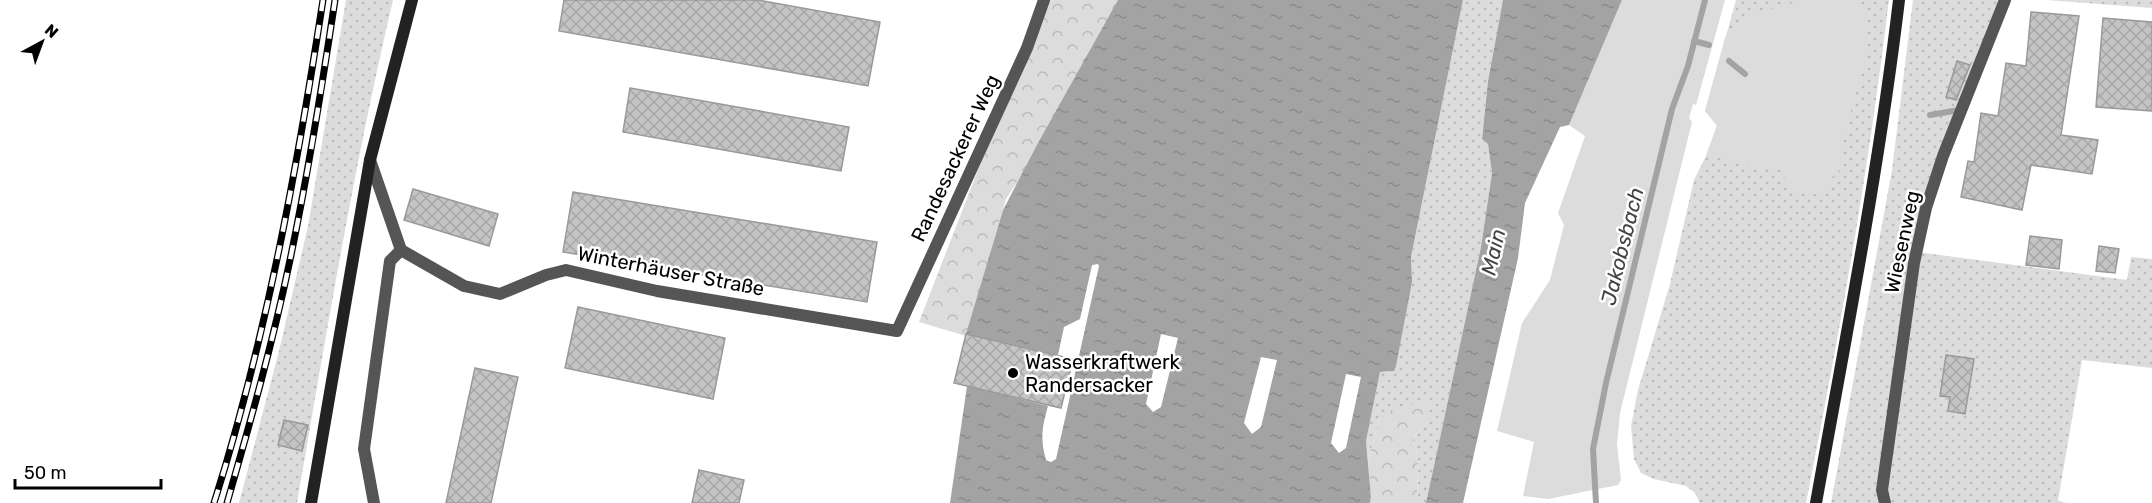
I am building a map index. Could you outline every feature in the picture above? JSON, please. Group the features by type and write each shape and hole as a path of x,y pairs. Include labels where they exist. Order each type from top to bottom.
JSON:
{"main road":[{"path":"311,503 370,160 412,0"},
{"path":"1815,503 1880,145 1899,0"}],"street":[{"name":"Randesackerer Weg","path":"897,331 1027,48 1044,0"},
{"name":"Wiesenweg","path":"1885,503 1882,490 1914,263 1926,208 1943,156 2005,0"},
{"path":"370,160 401,250 390,261 364,449 374,503"},
{"name":"Winterhäuser Straße","path":"401,250 464,286 500,294 546,275 566,270 657,291 897,331"}],"green space":[{"path":"346,0 393,0 353,188 297,503 239,503 279,351 308,226"},
{"path":"1044,0 1148,0 1085,79 1006,199 966,336 919,322"},
{"path":"1463,0 1503,0 1488,81 1482,139 1488,144 1492,173 1481,247 1426,503 1417,503 1418,460 1413,437 1429,421 1380,416 1368,461 1366,441 1380,372 1390,372 1412,282 1411,257"},
{"path":"1622,0 1725,0 1696,105 1693,104 1689,118 1692,122 1620,413 1617,444 1621,480 1618,485 1548,499 1523,496 1534,442 1497,431 1522,323 1550,280 1564,225 1558,213 1585,136 1569,125"},
{"path":"1736,0 1889,0 1852,252 1806,503 1700,503 1695,493 1686,486 1654,479 1641,473 1634,459 1631,426 1638,390 1670,284 1694,180 1717,126 1705,111"},
{"path":"1803,0 1851,0 1867,12 1865,61 1841,147 1840,170 1833,176 1823,195 1789,191 1782,170 1744,165 1706,156 1717,125 1705,111 1725,38 1754,14"},
{"path":"1913,0 2005,0 1943,155 1917,252 2127,280 2131,257 2152,259 2152,368 2082,360 2058,501 2067,503 1831,503 1892,170"},
{"path":"2047,0 2152,0 2152,8"},
{"path":"1428,402 1429,421 1413,437 1418,460 1417,503 1370,503 1368,461 1380,416 1397,407"}],"water":[{"path":"1118,0 1463,0 1411,257 1412,282 1396,366 1394,371 1380,372 1366,441 1370,503 950,503 967,386 1048,406 1042,439 1046,460 1051,462 1056,459 1098,264 1092,265 1080,319 1064,327 1058,355 966,334 1003,210","holes":["1161,334 1178,338 1161,407 1153,412 1146,404","1261,357 1277,360 1261,427 1252,434 1244,423","1346,374 1361,377 1346,448 1339,453 1331,443"]},
{"name":"Main","path":"1503,0 1622,0 1569,125 1560,127 1525,203 1518,258 1463,503 1426,503 1481,247 1492,173 1488,144 1482,139 1488,81"}],"building":[{"path":"564,0 758,0 880,22 868,86 559,31"},
{"path":"2031,12 2079,16 2061,135 2098,140 2092,174 2031,165 2022,210 1961,197 1968,161 1974,162 1981,113 1998,116 2006,63 2026,66"},
{"path":"2103,18 2152,22 2152,111 2096,107"},
{"path":"1957,61 1970,65 1956,100 1946,97"},
{"path":"630,88 849,127 841,171 623,132"},
{"path":"413,189 498,214 489,246 404,220"},
{"path":"573,192 877,242 867,302 563,252"},
{"path":"2030,236 2062,240 2059,269 2026,265"},
{"path":"2099,246 2119,249 2115,273 2096,271"},
{"path":"578,307 725,338 713,399 565,368"},
{"name":"Wasserkraftwerk Randersacker","path":"966,334 1073,359 1061,408 954,383"},
{"path":"1946,355 1974,359 1965,414 1948,411 1950,397 1940,396"},
{"path":"475,368 518,377 491,503 446,503"},
{"path":"284,420 308,425 302,451 278,445"},
{"path":"699,470 744,480 739,503 692,503"}],"waterway":[{"name":"Jakobsbach","path":"1596,503 1593,449 1606,383 1672,109 1688,66 1705,0"},
{"path":"1694,41 1709,45"},
{"path":"1729,61 1745,74"},
{"path":"1930,115 1959,110"}],"railway":[{"path":"214,503 249,379 278,253 323,0"},
{"path":"227,503 269,352 290,260 335,0"}],"place":[{"name":"Wasserkraftwerk Randersacker","path":"1013,373"}]}
